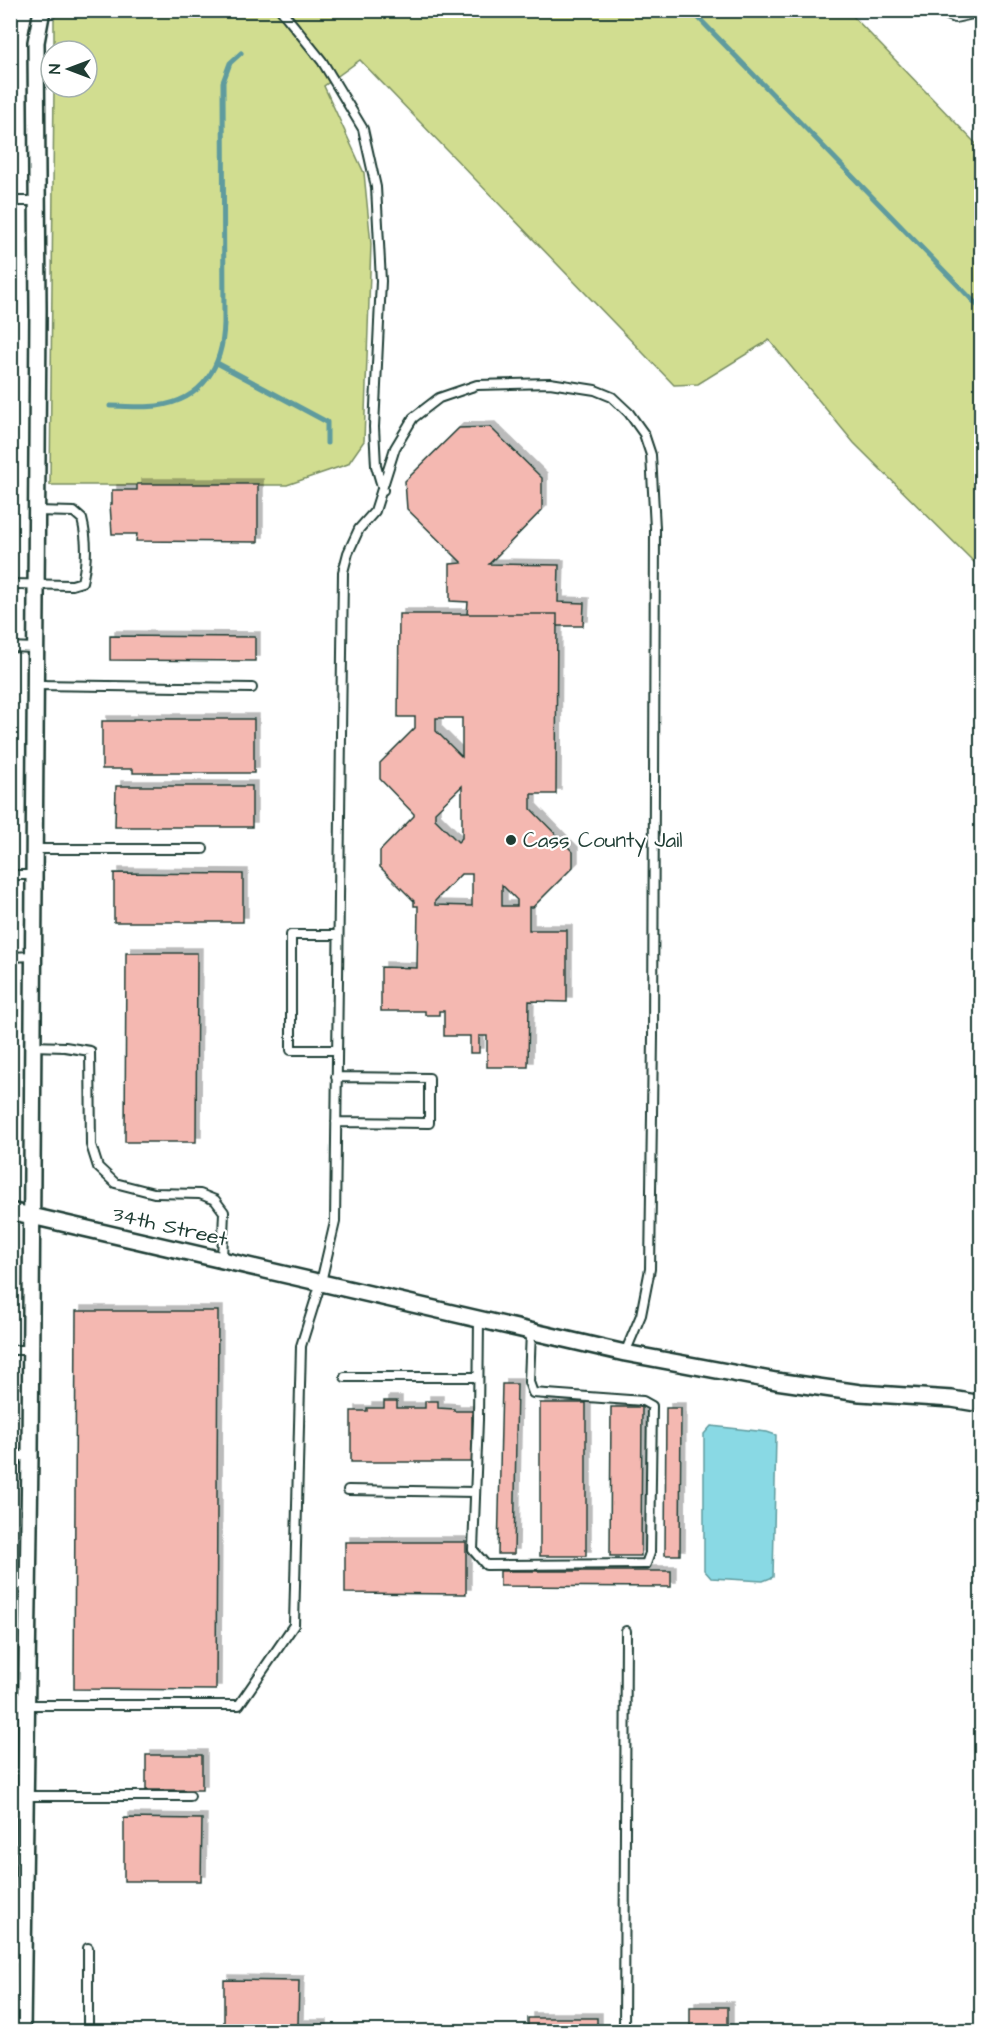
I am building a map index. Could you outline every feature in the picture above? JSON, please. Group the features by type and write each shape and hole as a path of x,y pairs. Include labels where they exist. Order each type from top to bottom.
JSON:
{"street":[{"path":"22,2031 20,1963 27,1705 32,1216 38,201 36,42 42,10"},
{"name":"34th Street","path":"10,1211 625,1353 776,1381 860,1393 952,1399 981,1404"}],"lane":[{"path":"281,10 322,61 363,129 376,187 381,281 374,428 376,466 382,490"},
{"path":"935,10 955,18 981,12"},
{"path":"10,201 38,201"},
{"path":"27,1705 239,1705 294,1625 301,1346 321,1282 335,1222 343,572 359,529 375,511 395,448 413,418 440,398 477,385 550,383 595,390 612,397 629,413 644,434 651,455 655,497 655,723 650,1269 641,1315 625,1353"},
{"path":"10,584 72,585 82,582 85,531 82,519 74,512 36,511"},
{"path":"10,647 35,648"},
{"path":"34,685 252,688"},
{"path":"33,849 203,849"},
{"path":"10,875 33,875"},
{"path":"336,1050 291,1050 291,935 338,935"},
{"path":"10,957 33,956"},
{"path":"32,1046 65,1047 90,1051 91,1145 99,1167 115,1183 154,1193 200,1194 215,1200 224,1212 222,1259"},
{"path":"336,1077 429,1078 429,1123 336,1122"},
{"path":"478,1319 473,1550 486,1565 646,1564 650,1554 652,1406 642,1401 533,1393 530,1382 531,1331"},
{"path":"10,1350 31,1350"},
{"path":"345,1377 478,1377"},
{"path":"10,1456 30,1456"},
{"path":"348,1490 475,1492"},
{"path":"10,1584 28,1584"},
{"path":"624,2031 626,1631"},
{"path":"25,1796 190,1796"},
{"path":"88,1948 88,2031"}],"green space":[{"path":"56,11 848,11 981,149 981,569 854,443 769,340 698,384 674,385 360,60 324,86 364,173 371,244 364,441 348,464 287,485 50,485 54,99 99,99 99,39 54,39"}],"water":[{"path":"711,1426 776,1435 773,1577 763,1581 711,1578 704,1570 704,1434"}],"building":[{"path":"490,427 542,478 542,510 489,564 559,565 558,602 584,603 583,626 557,626 557,614 467,614 468,602 450,601 450,564 462,563 407,509 405,481 459,428"},
{"path":"137,484 258,484 258,542 136,541 137,534 112,534 110,504 112,504 112,490 137,490"},
{"name":"Cass County Jail","path":"399,614 557,614 556,794 531,794 531,809 573,852 573,867 533,907 529,907 529,930 567,930 567,1002 529,1001 528,1067 487,1067 487,1036 479,1036 479,1053 470,1053 470,1036 444,1036 444,1011 439,1011 439,1015 425,1015 425,1011 381,1011 381,967 417,968 418,906 414,906 414,901 380,867 380,851 414,816 380,779 380,763 415,728 415,717 398,717","holes":["436,718 462,718 462,757 436,731","462,786 462,838 458,842 435,819 435,812","461,874 472,874 472,906 435,905 435,901","502,885 517,900 517,906 502,906"]},
{"path":"110,636 255,637 255,661 110,660"},
{"path":"133,719 254,719 254,773 133,773 133,769 102,769 102,721 133,721"},
{"path":"116,786 252,786 252,827 115,827"},
{"path":"114,873 243,874 243,922 114,922"},
{"path":"126,953 197,953 196,1142 125,1142"},
{"path":"76,1311 218,1311 216,1690 74,1689"},
{"path":"502,1384 517,1384 514,1554 498,1554"},
{"path":"384,1401 397,1401 397,1408 425,1408 425,1401 438,1401 438,1408 472,1411 472,1462 351,1462 351,1411 384,1408"},
{"path":"540,1403 586,1403 586,1556 540,1556"},
{"path":"611,1407 642,1407 641,1556 610,1556"},
{"path":"666,1408 681,1408 680,1555 665,1555"},
{"path":"345,1542 466,1542 466,1594 345,1593"},
{"path":"500,1571 671,1571 671,1587 500,1586"},
{"path":"146,1755 202,1755 202,1790 146,1790"},
{"path":"124,1818 202,1819 201,1881 124,1881"},
{"path":"224,1980 299,1981 298,2025 322,2025 322,2032 224,2032"},
{"path":"690,2007 728,2007 728,2032 690,2032"},
{"path":"528,2018 597,2018 597,2032 528,2032"}],"waterway":[{"path":"691,10 982,310"},
{"path":"110,406 157,406 187,397 207,378 220,353 224,323 223,82 230,63 241,53"},
{"path":"217,363 327,422 327,443"}],"place":[{"name":"Cass County Jail","path":"511,840"}]}
